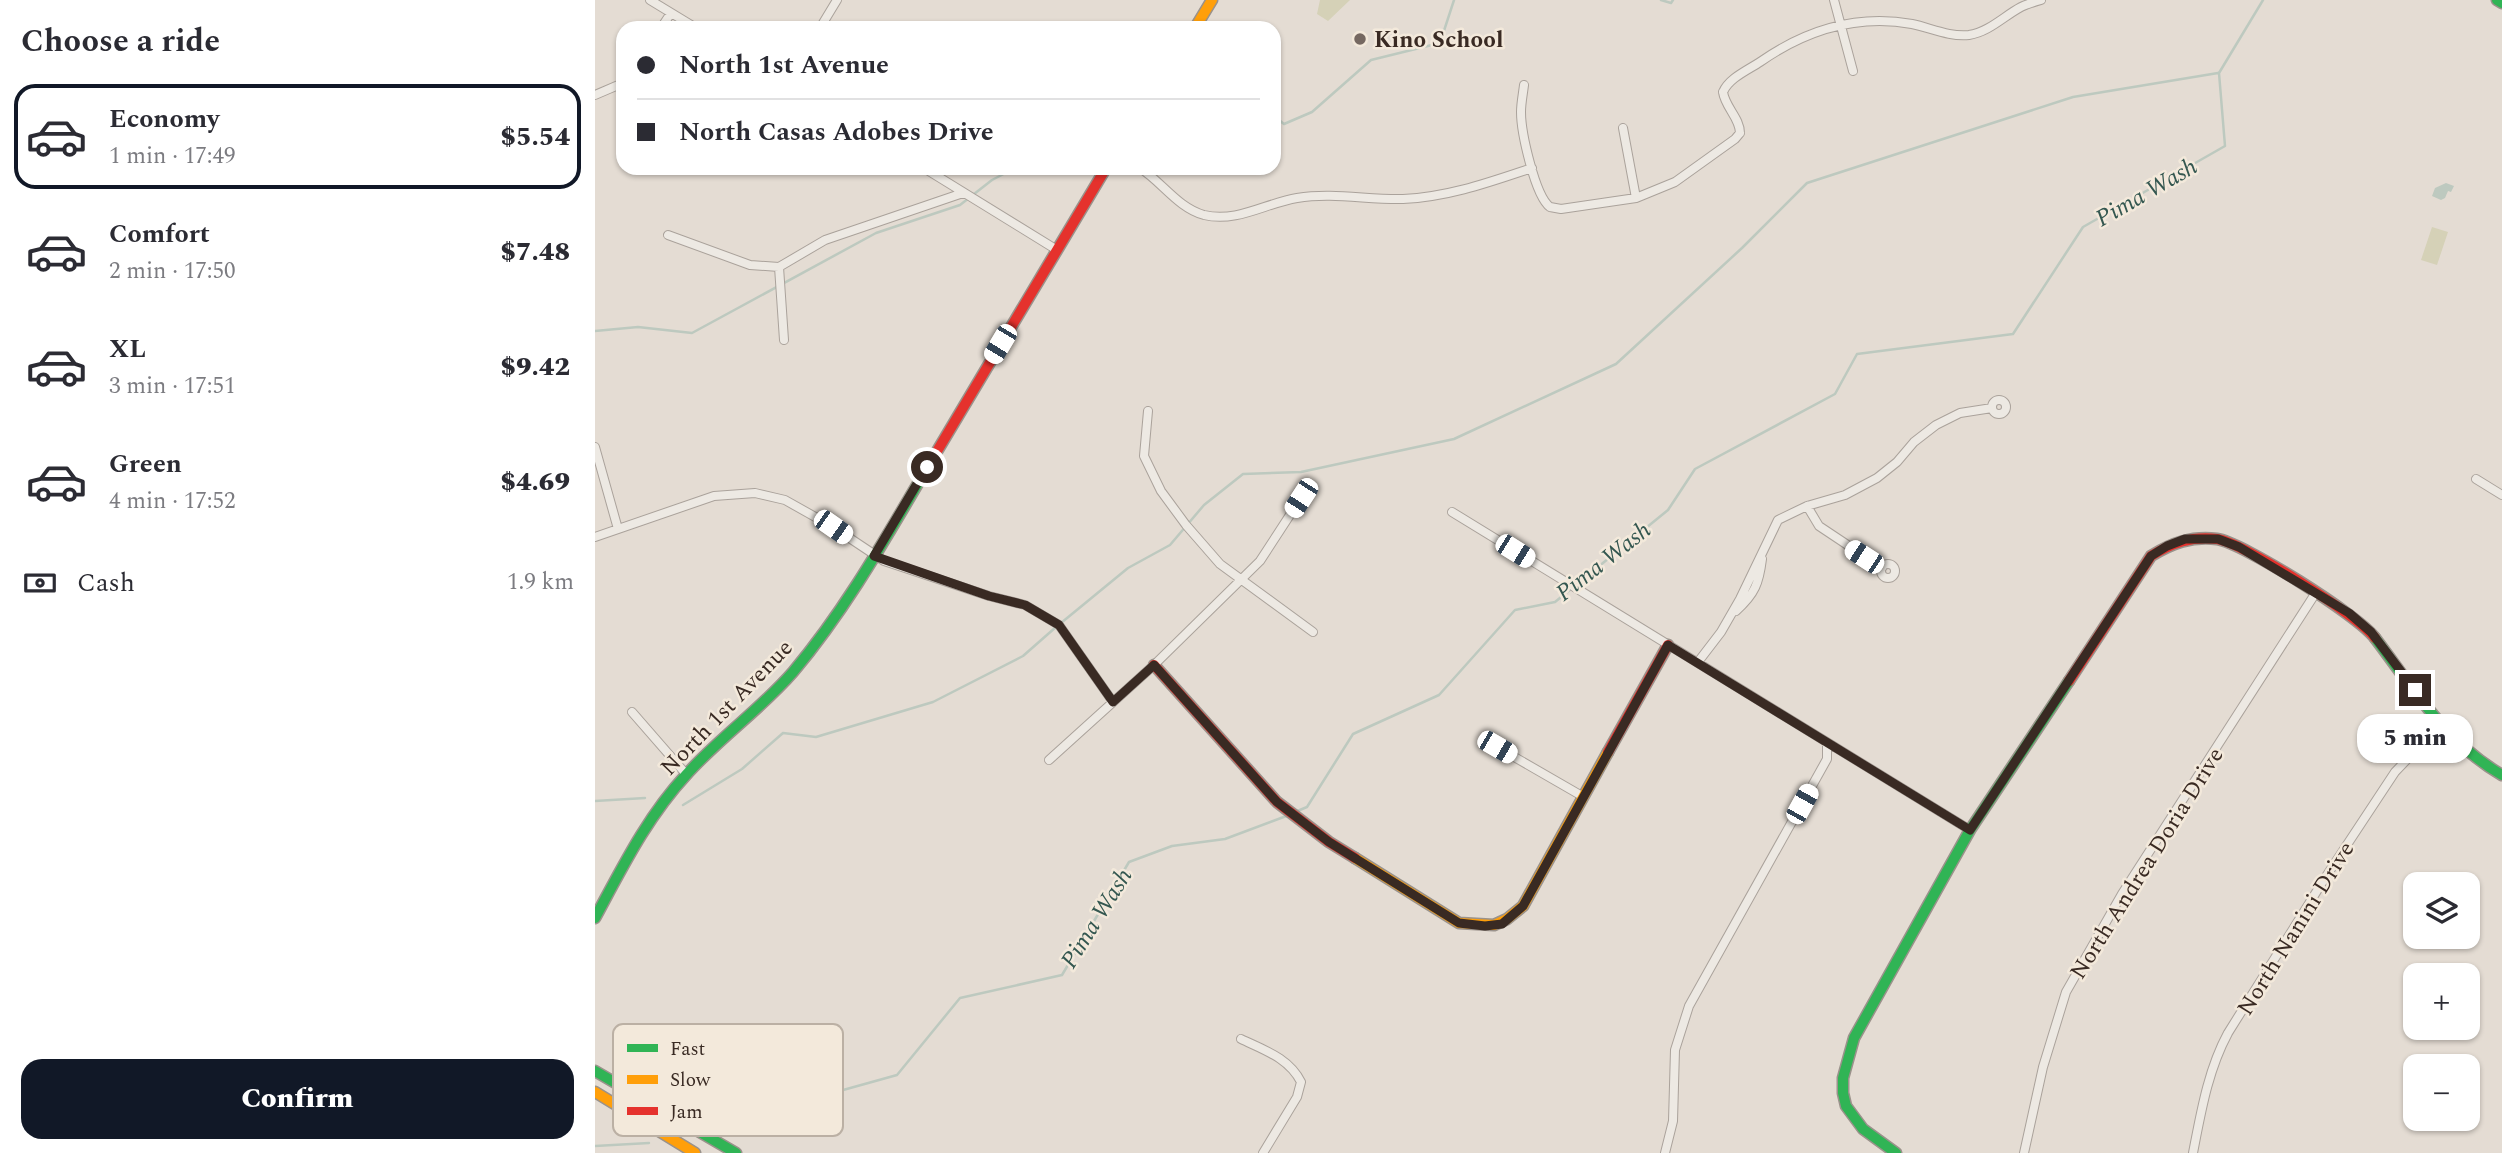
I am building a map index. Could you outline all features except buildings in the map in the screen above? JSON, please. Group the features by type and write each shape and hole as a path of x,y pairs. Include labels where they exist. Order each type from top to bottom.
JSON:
{"street":[{"path":"650,0 684,21"},
{"path":"824,21 837,0"},
{"path":"1199,21 1212,0"},
{"path":"1834,0 1853,71"},
{"path":"1524,85 1521,114 1532,168 1548,210 1636,198 1675,182 1742,133 1721,91 1783,46 1841,24 1866,21 1911,24 1952,35 1969,35 1992,27 2024,5 2041,0"},
{"path":"666,21 671,13"},
{"path":"595,95 616,86"},
{"path":"1623,128 1636,198"},
{"path":"1148,175 1191,210 1214,217 1231,217 1298,198 1337,196 1397,199 1437,195 1490,184 1532,168"},
{"path":"935,175 1057,250"},
{"name":"North 1st Avenue","path":"595,918 629,855 686,774 781,685 820,638 874,556 1102,175"},
{"path":"668,235 750,265 779,267 825,240 963,192"},
{"path":"779,267 784,340"},
{"path":"1698,662 1731,615 1745,603 1760,582 1762,553 1778,520 1807,506 1846,495 1877,478 1897,463 1914,442 1935,425 1960,413 1992,408"},
{"path":"1148,411 1144,456 1161,491 1186,525 1220,564 1314,632"},
{"path":"595,447 618,529"},
{"path":"2476,478 2502,495"},
{"path":"595,537 714,496 755,492 785,500 833,527 874,556 989,596 1025,605 1059,625 1113,702"},
{"path":"1049,760 1154,665 1260,561 1301,498"},
{"path":"1807,506 1819,526 1882,568"},
{"path":"1452,512 1970,830"},
{"path":"1896,1153 1866,1134 1851,1118 1842,1099 1843,1070 1854,1038 1970,830 2151,556 2167,546 2185,539 2218,539 2239,547 2349,613 2371,632 2440,725 2483,764 2502,775"},
{"name":"North Andrea Doria Drive","path":"2024,1153 2043,1067 2066,992 2122,894 2315,594"},
{"path":"1154,665 1277,802 1329,842 1459,923 1485,926 1502,924 1523,906 1668,645"},
{"path":"632,712 686,774"},
{"name":"North Nanini Drive","path":"2193,1153 2207,1085 2228,1033 2395,772 2440,725"},
{"path":"1665,1153 1673,1121 1675,1050 1689,1006 1827,759 1828,744"},
{"path":"1497,747 1582,796"},
{"path":"1241,1039 1277,1056 1294,1069 1301,1082 1297,1097 1263,1153"},
{"path":"595,1071 613,1081"},
{"path":"595,1092 613,1103"},
{"path":"667,1136 695,1153"},
{"path":"707,1136 736,1153"}],"shaded area":[{"path":"1320,0 1350,0 1328,21 1317,14"},
{"path":"2446,183 2454,186 2445,198 2441,200 2432,196 2435,188"},
{"path":"2432,227 2448,232 2437,265 2421,260"}],"waterway":[{"path":"1281,122 1284,124 1312,112 1371,60 1440,43 1454,0"},
{"path":"1661,0 1671,3 1673,0"},
{"name":"Pima Wash","path":"1295,812 1307,807 1353,734 1439,695 1515,610 1555,602 1668,510 1695,469 1835,394 1857,354 2013,334 2083,227 2225,146 2219,73 2263,0"},
{"path":"1061,623 1128,568 1170,545 1204,505 1243,474 1301,472 1454,439 1616,364 1742,248 1807,183 2073,97 2218,73"},
{"path":"595,331 638,327 692,333 876,233 960,205 1002,175"},
{"path":"683,805 742,769 783,733 816,737 933,702 1023,656 1056,627"},
{"path":"595,801 645,798"},
{"name":"Pima Wash","path":"843,1090 897,1075 960,998 1062,975 1129,862 1172,846 1225,839 1289,815"},
{"name":"Pima Wash","path":"595,1146 649,1143"}],"traffic: fast":[{"path":"2497,0 2502,3"},
{"path":"595,918 636,843 672,791 699,761 781,686 813,648 866,570 930,463"},
{"path":"2375,638 2447,731 2482,762 2502,775"},
{"path":"1896,1153 1863,1129 1846,1106 1843,1078 1854,1038 1970,830 2069,681"},
{"path":"595,1071 613,1081"},
{"path":"707,1136 736,1153"}],"traffic: slow":[{"path":"1199,21 1212,0"},
{"path":"1355,858 1459,923 1494,925 1507,919 1523,906 1608,752"},
{"path":"595,1092 613,1103"},
{"path":"667,1136 695,1153"}],"traffic: jam":[{"path":"930,463 1102,175"},
{"path":"2069,681 2151,556 2174,544 2190,540 2217,539 2250,553 2325,598 2375,638"},
{"path":"1608,752 1668,645"},
{"path":"1154,665 1277,802 1329,842 1355,858"}],"place":[{"name":"Kino School","path":"1360,39"}],"route":[{"path":"927,467 874,556 989,596 1025,605 1059,625 1113,702 1154,665 1277,802 1329,842 1459,923 1485,926 1502,924 1523,906 1668,645 1970,830 2151,556 2185,539 2218,539 2239,547 2349,613 2371,632 2415,690"}]}
